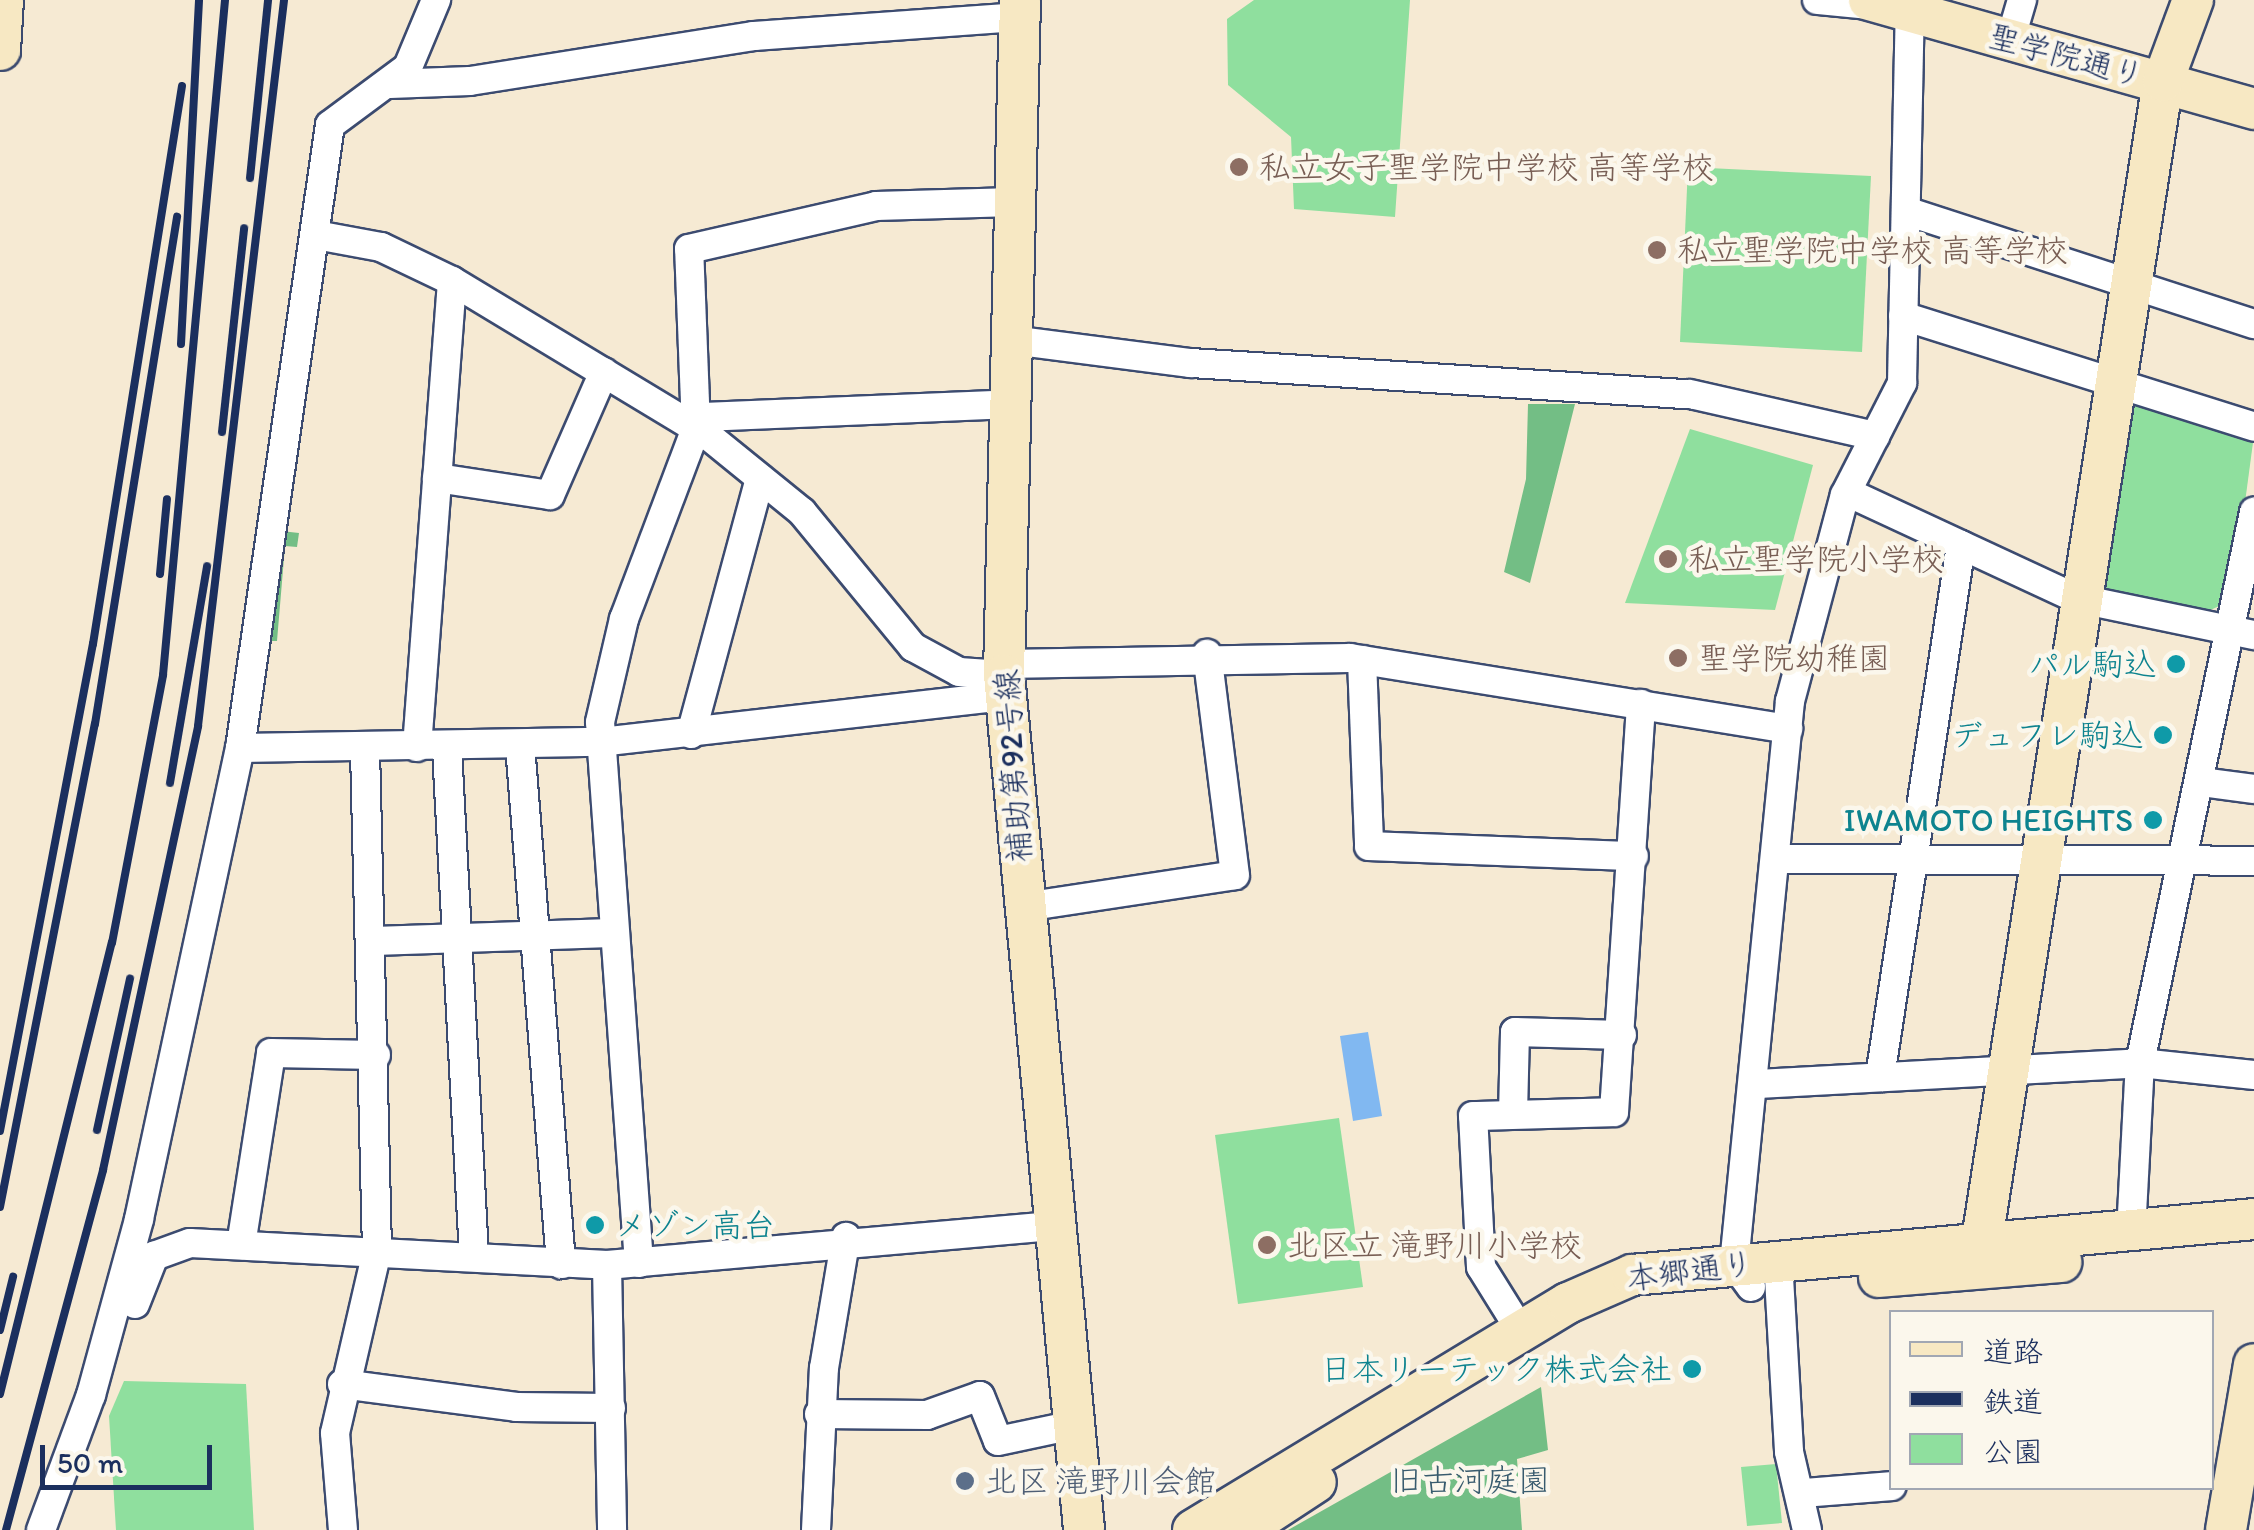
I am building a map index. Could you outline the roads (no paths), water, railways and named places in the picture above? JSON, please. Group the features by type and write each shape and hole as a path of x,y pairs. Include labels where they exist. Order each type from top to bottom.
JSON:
{"street":[{"path":"0,50 3,0"},
{"path":"41,1530 91,1395 139,1218 240,748 330,125 390,84 408,66 436,0"},
{"name":"聖学院通り","path":"1817,0 1869,3 2254,109"},
{"path":"2010,42 2022,0"},
{"path":"1982,1240 2163,82 2193,0"},
{"path":"390,84 470,81 754,36 1020,9"},
{"name":"補助第92号線","path":"1020,9 1004,678 1084,1530"},
{"path":"1807,1530 1804,1494 1788,1452 1761,1274 1758,1084 1788,729 1847,492 1902,383 1910,16"},
{"path":"639,1263 600,742 624,619 691,420 690,249 876,206 1014,202"},
{"path":"1906,211 2254,324"},
{"path":"316,235 381,247 452,281 691,420 802,512 913,646 959,672 1004,678"},
{"path":"417,748 452,281"},
{"path":"1903,316 2115,387 2254,427"},
{"path":"1011,340 1191,363 1690,394 1875,436"},
{"path":"438,478 550,494 604,372"},
{"path":"691,420 1010,404"},
{"path":"691,734 760,478"},
{"path":"1847,492 2082,600 2244,633"},
{"path":"2131,1233 2140,1063 2201,782 2244,633 2254,512"},
{"path":"1880,1078 1961,545"},
{"path":"240,748 447,749 691,734 1004,678 1207,654 1362,660 1546,696 1642,704 1788,729"},
{"path":"1024,907 1236,875 1207,654"},
{"path":"1362,660 1369,846 1634,856"},
{"path":"1521,1331 1481,1267 1473,1116 1614,1112 1642,704"},
{"path":"520,745 561,1264"},
{"path":"342,1530 335,1433 342,1384 377,1250 376,1055 366,748"},
{"path":"447,749 474,1256"},
{"path":"2201,782 2254,789"},
{"path":"1778,859 2254,861"},
{"path":"373,941 612,933"},
{"path":"1513,1114 1515,1032 1622,1035"},
{"path":"240,1245 271,1053 376,1055"},
{"path":"1758,1084 2140,1063 2254,1076"},
{"name":"本郷通り","path":"1243,1530 1600,1314 1652,1297 1761,1274 1982,1240 2131,1233 2254,1219"},
{"path":"91,1395 118,1364 154,1256 175,1244 377,1250 607,1265 846,1237 1054,1226"},
{"path":"816,1530 820,1414 846,1237"},
{"name":"本郷通り","path":"1193,1530 1521,1331 1613,1281 2254,1246"},
{"path":"607,1265 612,1530"},
{"path":"2226,1530 2223,1475 2254,1364"},
{"path":"342,1384 516,1407 611,1408"},
{"path":"820,1414 927,1415 980,1396 998,1441 1074,1425"},
{"path":"1804,1494 1889,1486"}],"water":[{"path":"1368,1032 1382,1116 1353,1121 1340,1036"}],"railway":[{"path":"181,344 199,0"},
{"path":"0,1394 112,943 163,675 225,0"},
{"path":"250,178 268,0"},
{"path":"6,1530 103,1170 198,726 284,0"},
{"path":"0,1131 93,644 182,86"},
{"path":"0,1207 95,724 177,217"},
{"path":"222,432 244,228"},
{"path":"160,574 167,499"},
{"path":"170,783 207,566"},
{"path":"97,1130 130,979"},
{"path":"0,1330 13,1277"}],"place":[{"name":"私立女子聖学院中学校 高等学校","path":"1239,167"},
{"name":"私立聖学院中学校 高等学校","path":"1657,250"},
{"name":"私立聖学院小学校","path":"1668,559"},
{"name":"聖学院幼稚園","path":"1678,658"},
{"name":"パル駒込","path":"2176,664"},
{"name":"デュフレ駒込","path":"2163,735"},
{"name":"IWAMOTO HEIGHTS","path":"2153,820"},
{"name":"メゾン高台","path":"595,1225"},
{"name":"北区立 滝野川小学校","path":"1267,1245"},
{"name":"日本リーテック株式会社","path":"1692,1369"},
{"name":"北区 滝野川会館","path":"965,1481"}],"park label":[{"name":"旧古河庭園","path":"1470,1480"}]}
